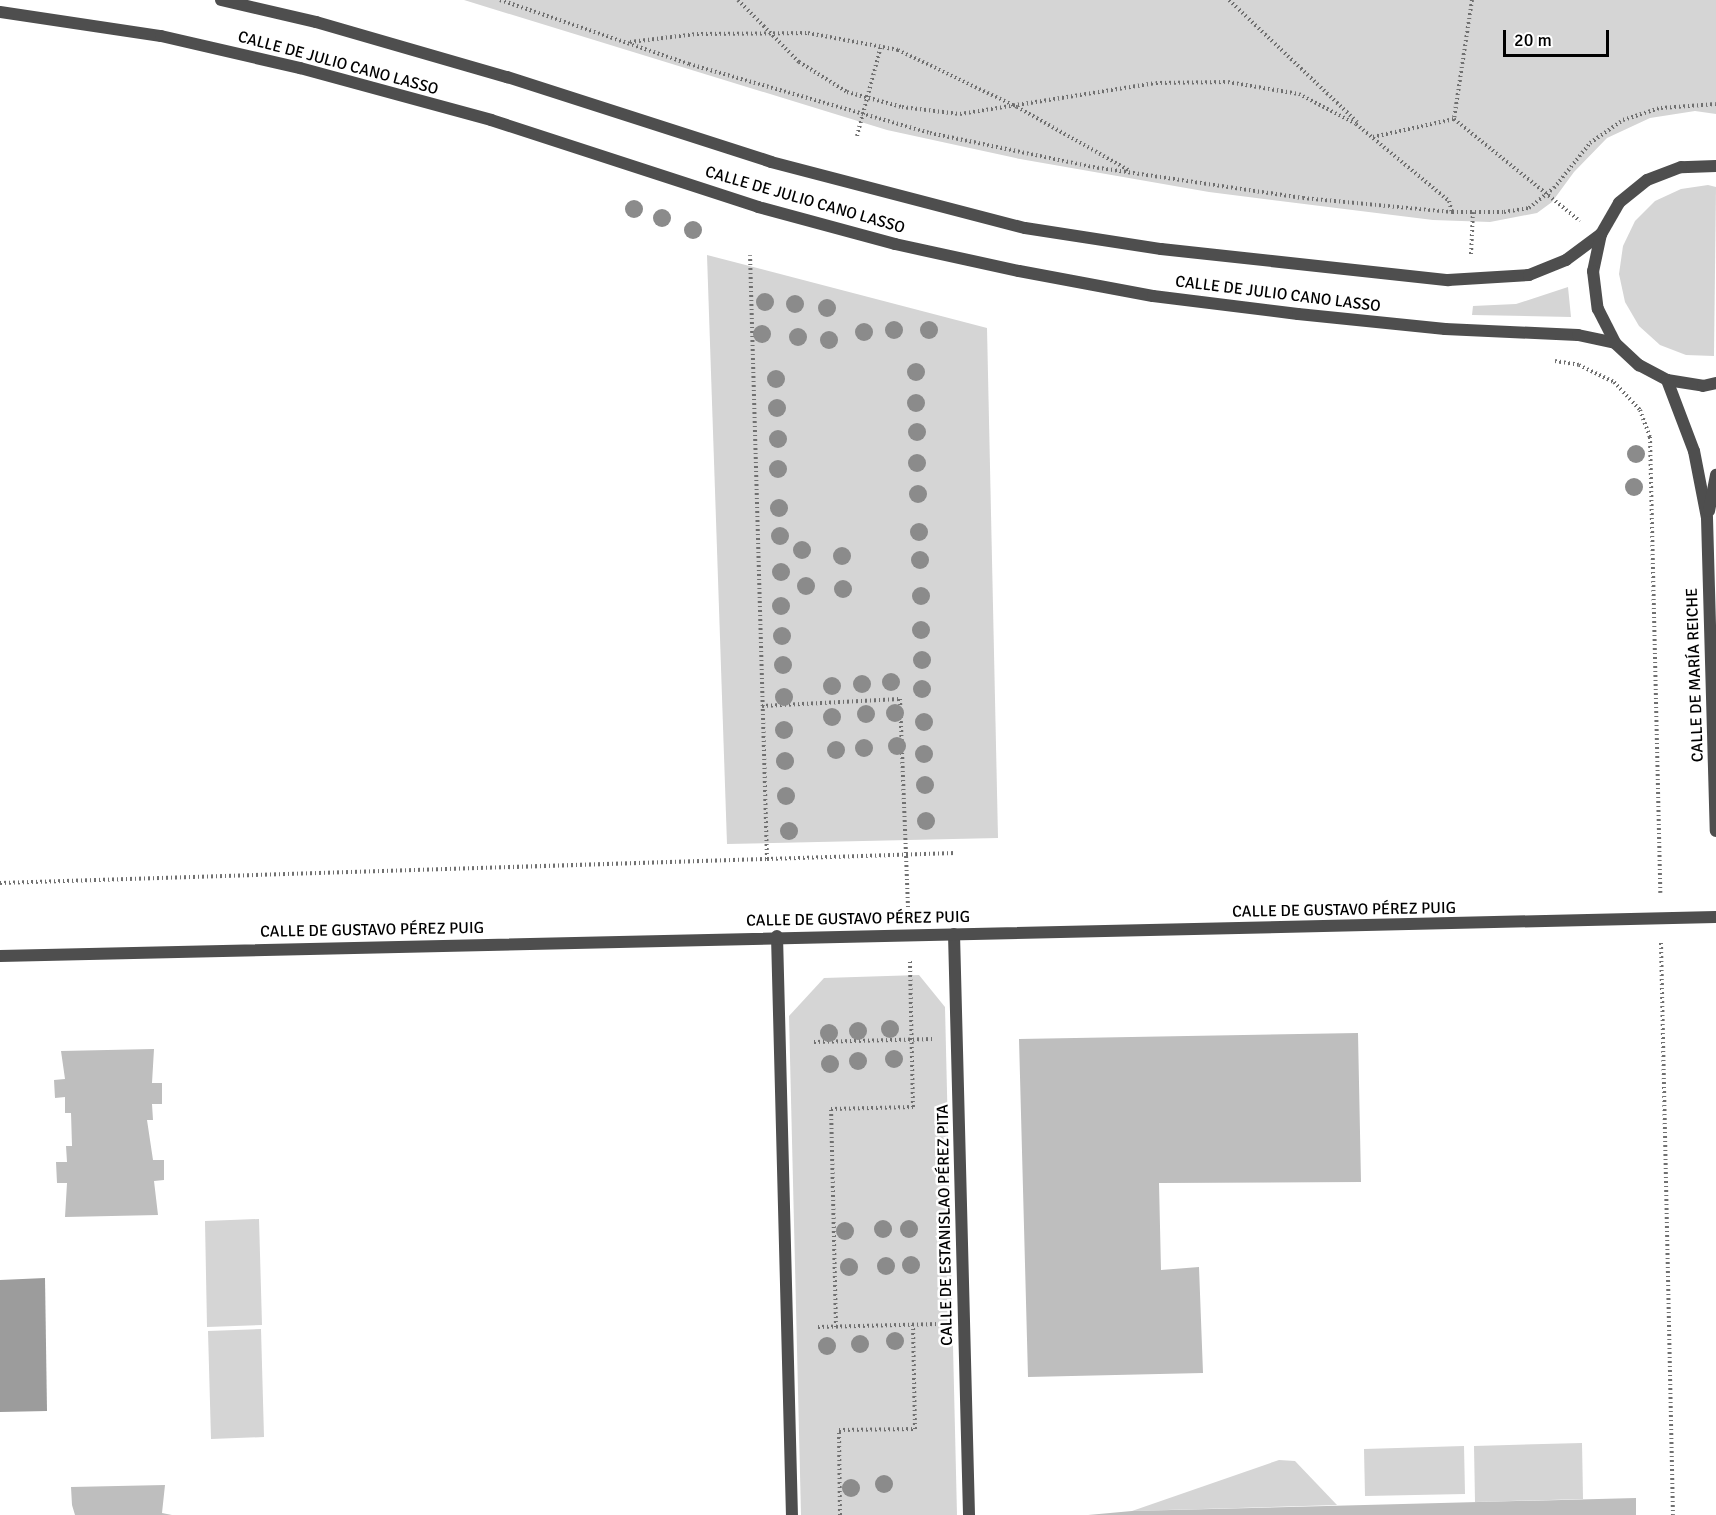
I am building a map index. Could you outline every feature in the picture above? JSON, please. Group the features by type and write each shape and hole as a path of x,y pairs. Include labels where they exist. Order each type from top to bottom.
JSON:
{"street":[{"name":"CALLE DE JULIO CANO LASSO","path":"221,0 316,22 507,77 771,162 1025,228 1172,251 1448,280 1529,275 1566,260 1601,234"},
{"name":"CALLE DE JULIO CANO LASSO","path":"0,12 161,36 300,68 490,120 758,207 895,244 1020,271 1153,296 1298,314 1445,329 1578,335 1615,343"},
{"path":"1716,166 1681,168 1647,180 1619,203 1601,234 1593,271 1598,309 1615,343 1639,365 1667,380 1703,386 1716,383"},
{"name":"CALLE DE MARÍA REICHE","path":"1667,380 1694,451 1707,518 1716,831"},
{"name":"CALLE DE MARÍA REICHE","path":"1707,518 1716,475"},
{"name":"CALLE DE GUSTAVO PÉREZ PUIG","path":"0,956 777,936 1716,917"},
{"name":"CALLE DE ESTANISLAO PÉREZ PITA","path":"954,934 969,1515"},
{"path":"777,936 792,1515"}],"path":[{"path":"500,0 864,115 930,133 1133,173 1304,198 1452,212 1529,207 1545,195 1590,143 1623,120 1661,108 1716,104"},
{"path":"738,0 799,62 847,92 902,107 960,114 1017,107 1156,83 1228,82 1299,94 1356,124 1449,201 1452,212"},
{"path":"1229,0 1374,138"},
{"path":"1454,119 1472,0"},
{"path":"628,42 697,34 808,33 898,50 1017,107 1133,173"},
{"path":"857,136 881,46"},
{"path":"1454,119 1545,195 1601,234"},
{"path":"1374,138 1454,119"},
{"path":"1471,261 1473,212"},
{"path":"750,255 767,859"},
{"path":"1551,360 1579,365 1614,382 1640,410 1650,437 1659,874"},
{"path":"762,705 900,699 907,856 913,1107 831,1109 836,1327"},
{"path":"0,883 955,853"},
{"path":"1662,968 1673,1515"},
{"path":"814,1042 940,1039"},
{"path":"818,1327 940,1324"},
{"path":"840,1515 839,1430 915,1429 913,1325"}],"shaded area":[{"path":"464,0 1716,0 1716,114 1695,111 1650,118 1607,138 1574,172 1552,202 1537,213 1490,222 1433,220 1209,192 1020,159 887,130"},
{"path":"1708,185 1716,187 1714,356 1686,355 1660,345 1639,326 1625,302 1619,274 1623,246 1635,221 1655,201 1681,189"},
{"path":"707,255 987,328 998,838 727,844"},
{"path":"1568,287 1571,317 1472,315 1473,306 1516,304"},
{"path":"919,975 945,1007 957,1515 801,1515 789,1016 824,978"},
{"path":"259,1219 262,1325 207,1327 205,1221"},
{"path":"45,1278 47,1411 0,1412 0,1280"},
{"path":"261,1329 264,1437 211,1439 208,1331"},
{"path":"1582,1443 1583,1499 1475,1502 1474,1446"},
{"path":"1464,1446 1465,1494 1365,1496 1364,1449"},
{"path":"1279,1460 1295,1461 1337,1505 1132,1511"}],"building":[{"path":"1358,1033 1361,1182 1159,1183 1161,1270 1199,1267 1203,1373 1028,1377 1019,1039"},
{"path":"154,1049 152,1083 162,1083 162,1104 152,1104 153,1120 147,1120 153,1160 164,1160 164,1180 154,1181 158,1215 65,1217 67,1183 57,1183 56,1162 67,1162 66,1146 72,1146 71,1113 65,1113 65,1097 55,1098 54,1080 65,1079 61,1051"},
{"path":"165,1485 162,1513 172,1515 75,1515 72,1505 71,1487"},
{"path":"1636,1498 1636,1515 1088,1515 1132,1511"}]}
